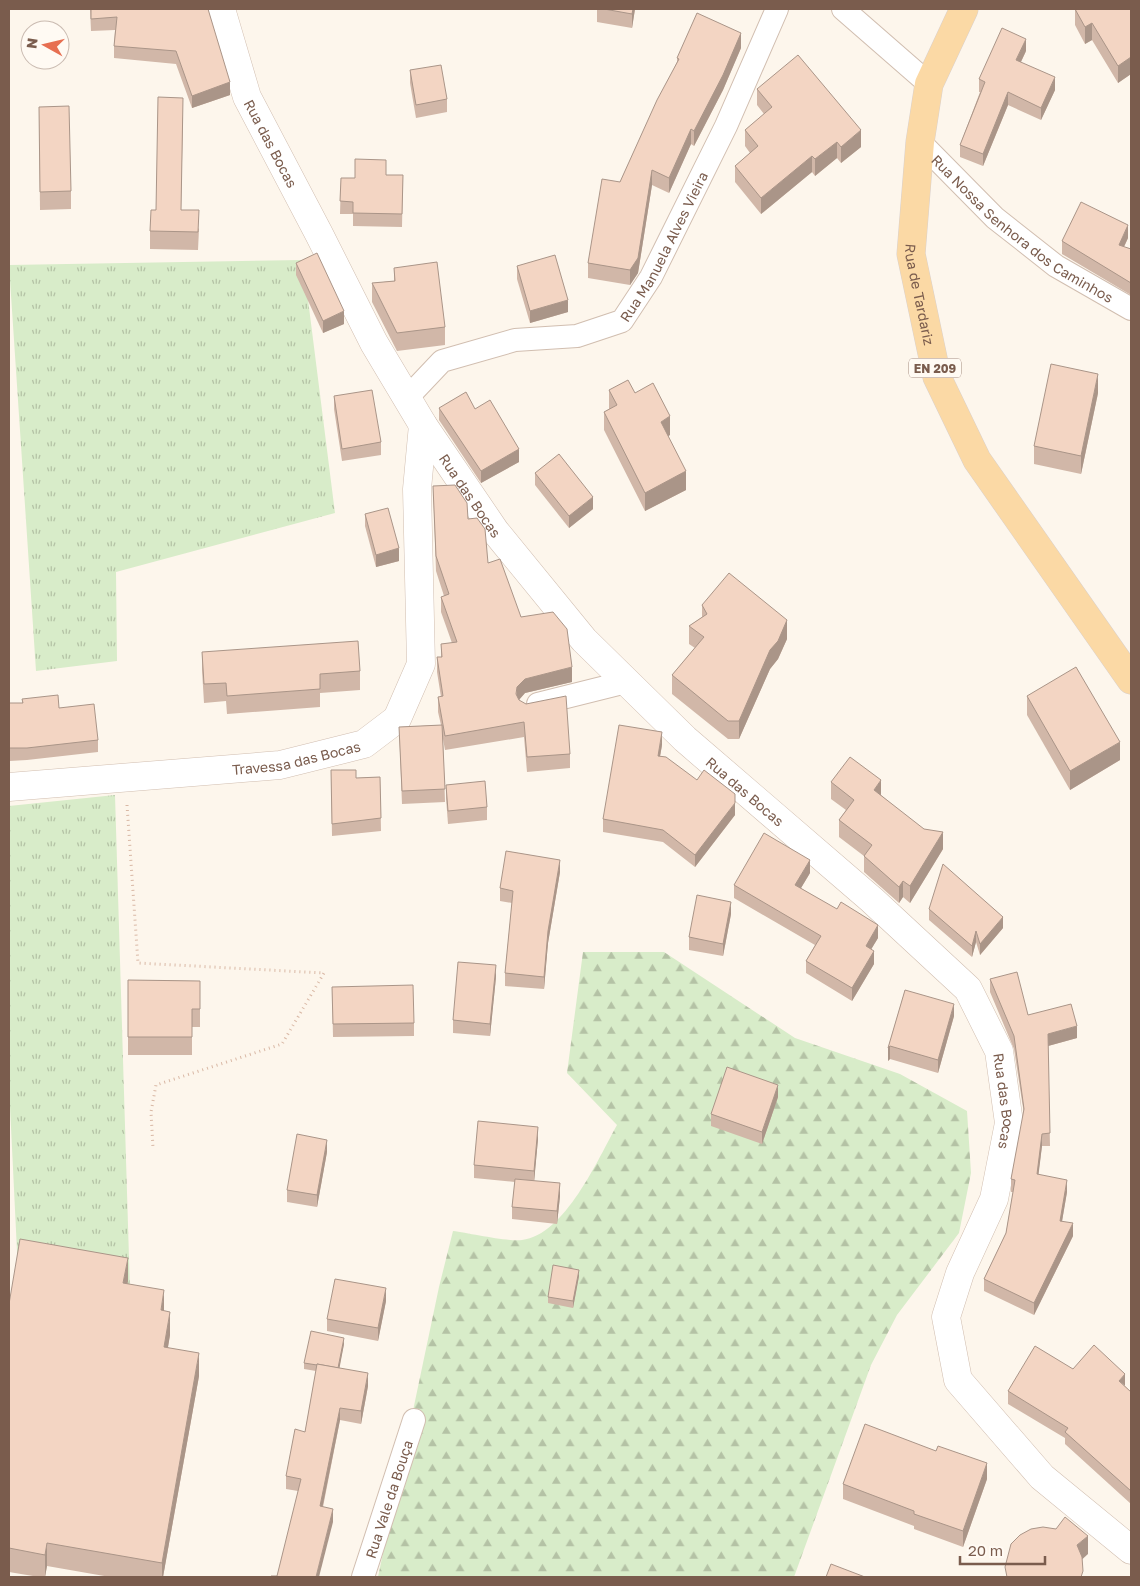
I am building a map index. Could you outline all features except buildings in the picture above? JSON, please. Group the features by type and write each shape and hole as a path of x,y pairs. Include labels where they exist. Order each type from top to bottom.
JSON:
{"main road":[{"name":"Rua de Tardariz","path":"964,9 929,84 920,142 912,254 937,377 978,460 1131,680"}],"street":[{"name":"Rua das Bocas","path":"221,9 246,98 320,234 374,342 423,426 495,531 584,640 626,682 685,739 872,900 968,989 999,1052 1009,1123 994,1199 960,1273 946,1317 958,1380 1042,1477 1131,1550"},
{"name":"Rua Manuela Alves Vieira","path":"406,398 442,361 515,340 577,336 622,321 656,268 726,126 777,9"},
{"path":"843,9 929,84"},
{"name":"Rua Nossa Senhora dos Caminhos","path":"920,142 995,218 1056,266 1131,309"},
{"name":"Travessa das Bocas","path":"9,787 280,765 364,744 397,719 421,664 417,489 423,426"},
{"path":"529,706 626,682"},
{"name":"Rua Vale da Bouça","path":"364,1577 414,1420"}],"path":[{"path":"125,777 138,963 324,973 282,1044 156,1085 150,1112 153,1148"}],"green space":[{"path":"303,260 335,513 116,572 117,661 36,671 9,265"},
{"path":"115,795 130,1291 18,1272 9,1086 9,806"},
{"path":"583,952 664,952 795,1038 900,1074 967,1111 971,1173 959,1233 897,1315 871,1365 794,1577 378,1577 439,1287 453,1231 498,1239 516,1240 538,1235 552,1225 566,1210 590,1175 617,1125 567,1073"}]}
